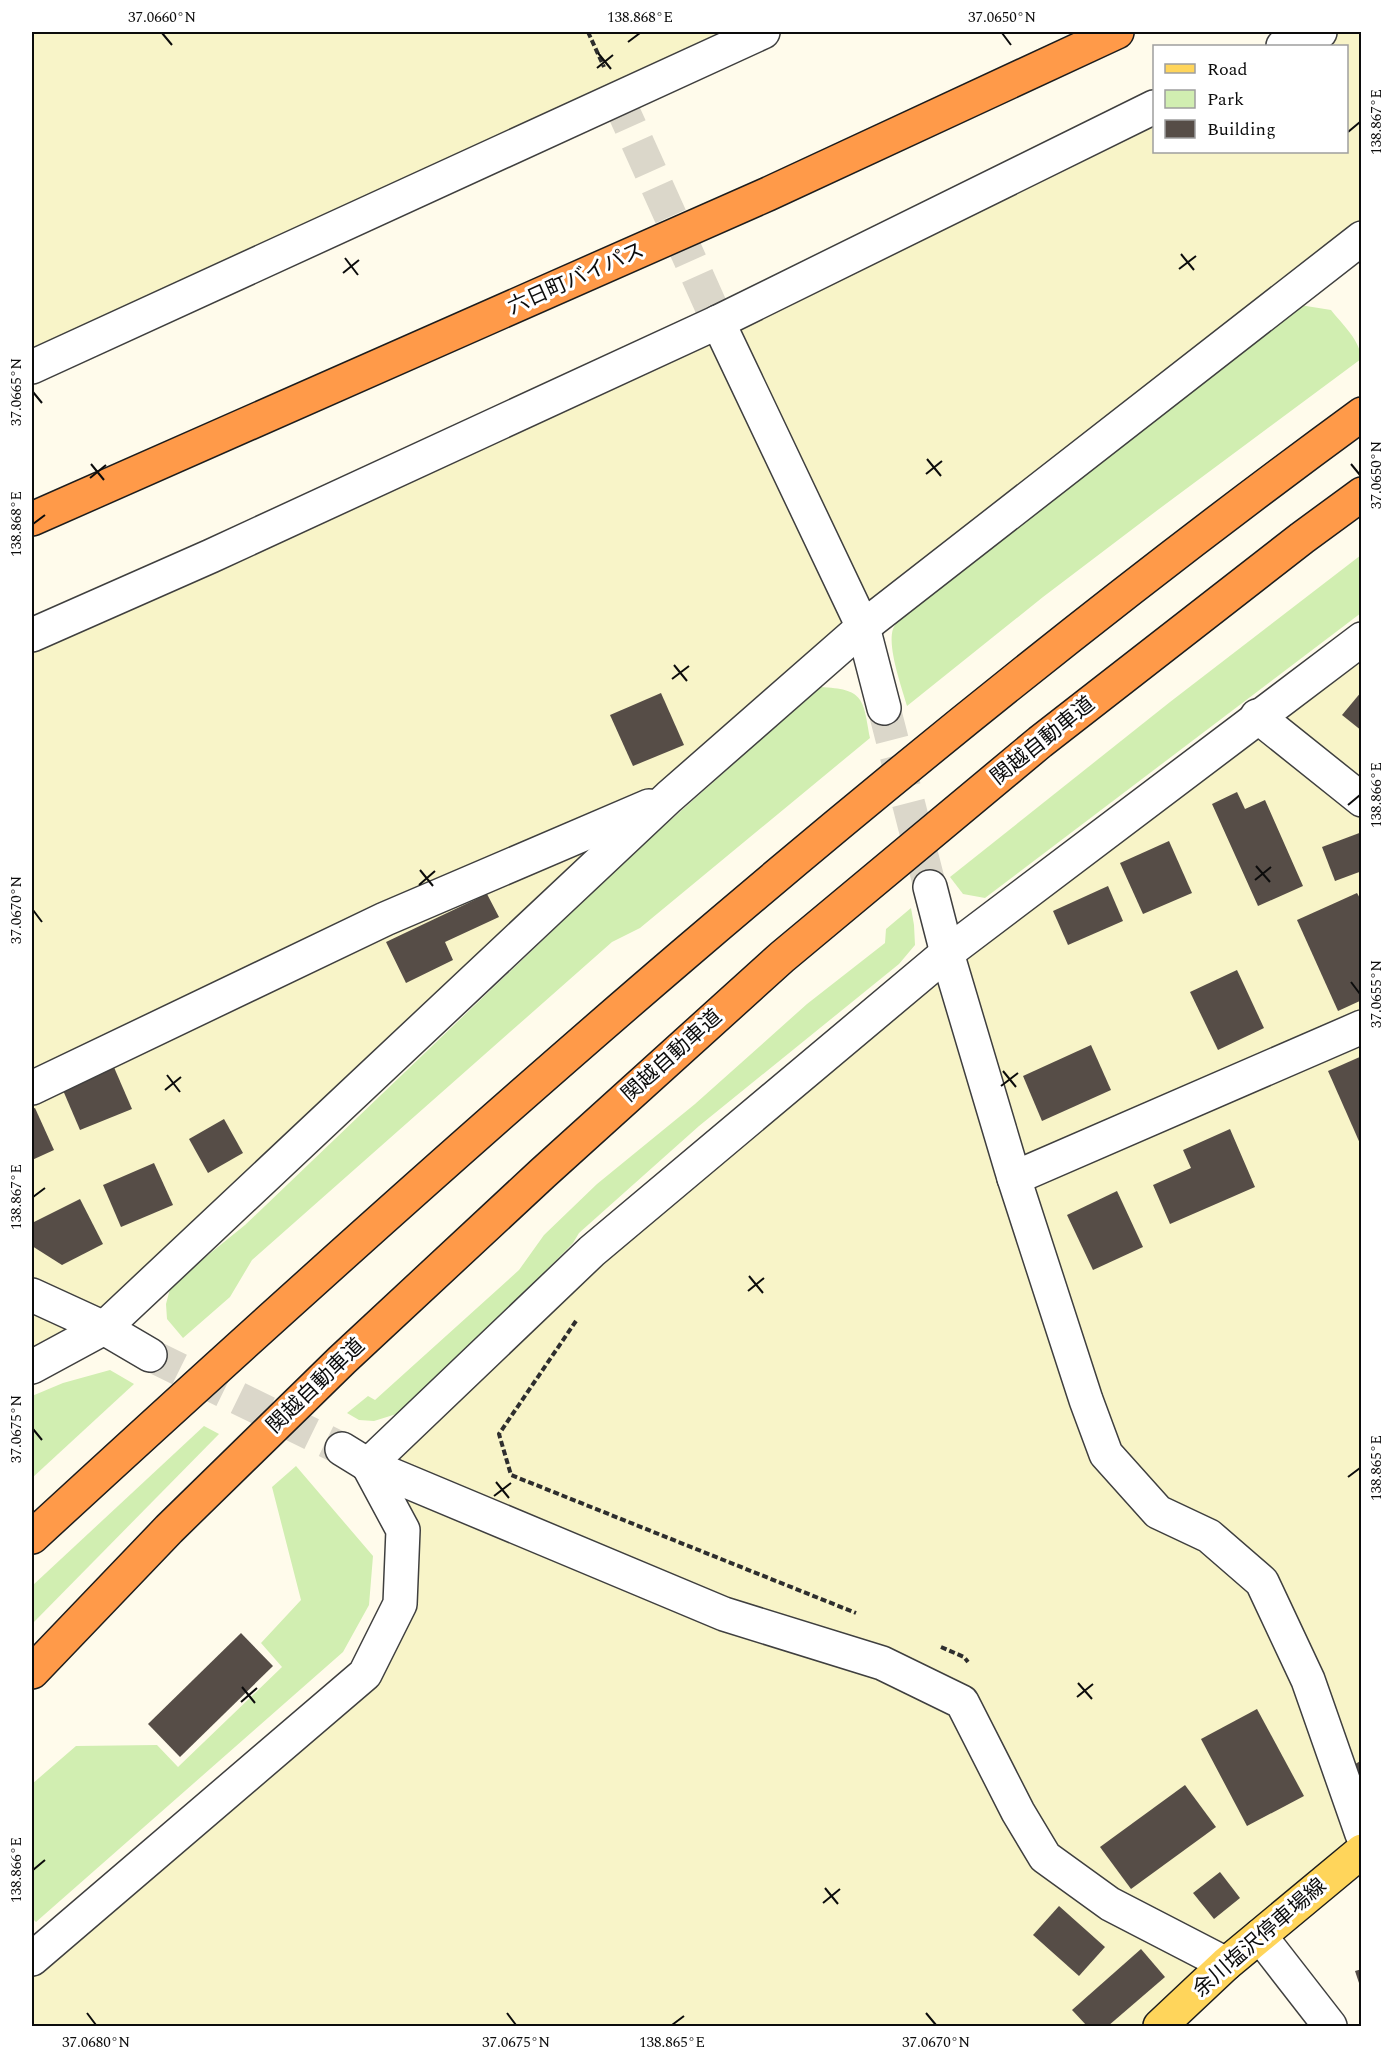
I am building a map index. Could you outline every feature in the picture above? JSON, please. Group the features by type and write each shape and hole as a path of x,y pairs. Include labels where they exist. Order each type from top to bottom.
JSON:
{"highway":[{"name":"六日町バイパス","path":"32,519 768,194 1117,32"},
{"path":"32,1537 232,1353 484,1127 736,909 998,693 1256,491 1362,414"},
{"name":"関越自動車道","path":"32,1672 170,1529 342,1360 543,1173 782,957 1040,742 1362,494"}],"main road":[{"name":"余川塩沢停車場線","path":"1160,2026 1226,1964 1362,1851"}],"street":[{"path":"32,367 763,32"},
{"path":"1286,45 1320,32"},
{"path":"32,635 211,556 718,322 1153,108"},
{"path":"32,1367 104,1328 669,797 863,627 1362,238"},
{"path":"718,322 863,627 884,708"},
{"path":"355,1457 592,1251 947,952 1362,639"},
{"path":"1257,716 1362,800"},
{"path":"32,1088 385,919 669,797"},
{"path":"930,886 947,952 1014,1178 1086,1400 1106,1454 1158,1512 1209,1536 1262,1582 1308,1680 1362,1834"},
{"path":"1014,1178 1362,1027"},
{"path":"32,1295 104,1328 150,1355"},
{"path":"355,1457 724,1614 882,1663 962,1702 1018,1812 1045,1857 1110,1904 1226,1964"},
{"path":"32,1959 365,1674 400,1604 403,1530 355,1457"},
{"path":"1260,1936 1330,2026"}],"path":[{"path":"581,1312 499,1434 511,1475 865,1617"},
{"path":"931,1643 964,1657 985,1685 962,1702"}],"shaded area":[{"path":"32,32 763,32 32,367"},
{"path":"1320,32 1361,32 1361,238 863,627 104,1328 32,1367 32,635 1153,107 1153,153 1348,153 1348,45 1286,45"},
{"path":"1361,639 1361,1851 1160,2026 32,2026 32,1959 365,1674 403,1530 368,1465 592,1251"}],"green space":[{"path":"1300,305 1331,310 1354,339 1361,359 1043,597 907,706 892,646 893,629 904,613"},
{"path":"1361,555 1361,613 985,898 963,894 950,877 1170,702"},
{"path":"820,687 845,690 859,698 863,705 870,738 640,928 612,942 252,1260 230,1297 183,1338 167,1319 166,1304 171,1285 245,1225 636,851"},
{"path":"911,908 915,945 899,964 699,1126 579,1233 573,1243 471,1348 406,1411 374,1421 359,1420 347,1413 368,1396 375,1400 519,1270 544,1235 597,1184 695,1104 807,1004 885,943 886,929"},
{"path":"110,1370 134,1384 32,1478 32,1396 63,1383"},
{"path":"204,1426 219,1434 32,1624 32,1586"},
{"path":"296,1466 373,1556 369,1605 343,1652 36,1922 32,1918 32,1784 76,1746 157,1745 178,1767 282,1667 261,1643 301,1600 272,1487"}],"building":[{"path":"1362,691 1362,731 1342,715"},
{"path":"661,693 684,745 633,766 610,715"},
{"path":"1237,792 1245,809 1265,800 1303,886 1258,906 1212,804"},
{"path":"1362,832 1362,871 1335,881 1322,847"},
{"path":"1169,841 1192,893 1143,914 1120,863"},
{"path":"1108,886 1123,921 1068,945 1053,911"},
{"path":"1357,893 1362,902 1362,1000 1338,1011 1297,920"},
{"path":"487,894 499,917 445,942 453,960 406,983 386,942"},
{"path":"1237,970 1264,1028 1218,1050 1190,992"},
{"path":"1091,1045 1111,1090 1042,1121 1023,1076"},
{"path":"1362,1056 1362,1148 1328,1071"},
{"path":"113,1065 132,1109 80,1130 62,1088"},
{"path":"35,1108 54,1150 32,1160 32,1109"},
{"path":"224,1119 243,1153 208,1173 189,1139"},
{"path":"1230,1129 1255,1187 1170,1224 1153,1185 1191,1168 1183,1150"},
{"path":"154,1163 173,1205 121,1227 103,1185"},
{"path":"1117,1191 1143,1247 1093,1270 1067,1215"},
{"path":"80,1199 103,1244 62,1265 32,1246 32,1223"},
{"path":"241,1633 273,1666 180,1757 148,1724"},
{"path":"1257,1709 1304,1796 1247,1826 1201,1739"},
{"path":"1362,1760 1362,1781 1352,1766"},
{"path":"1185,1785 1216,1827 1131,1889 1100,1847"},
{"path":"1220,1872 1240,1898 1214,1919 1193,1893"},
{"path":"1059,1906 1105,1947 1079,1976 1033,1935"},
{"path":"1141,1949 1165,1977 1108,2026 1087,2026 1072,2010"},
{"path":"1362,1969 1362,1989 1361,1989 1355,1971"}],"tunnel":[{"path":"617,97 718,322"},
{"path":"884,708 930,887"},
{"path":"150,1355 342,1449"}]}
